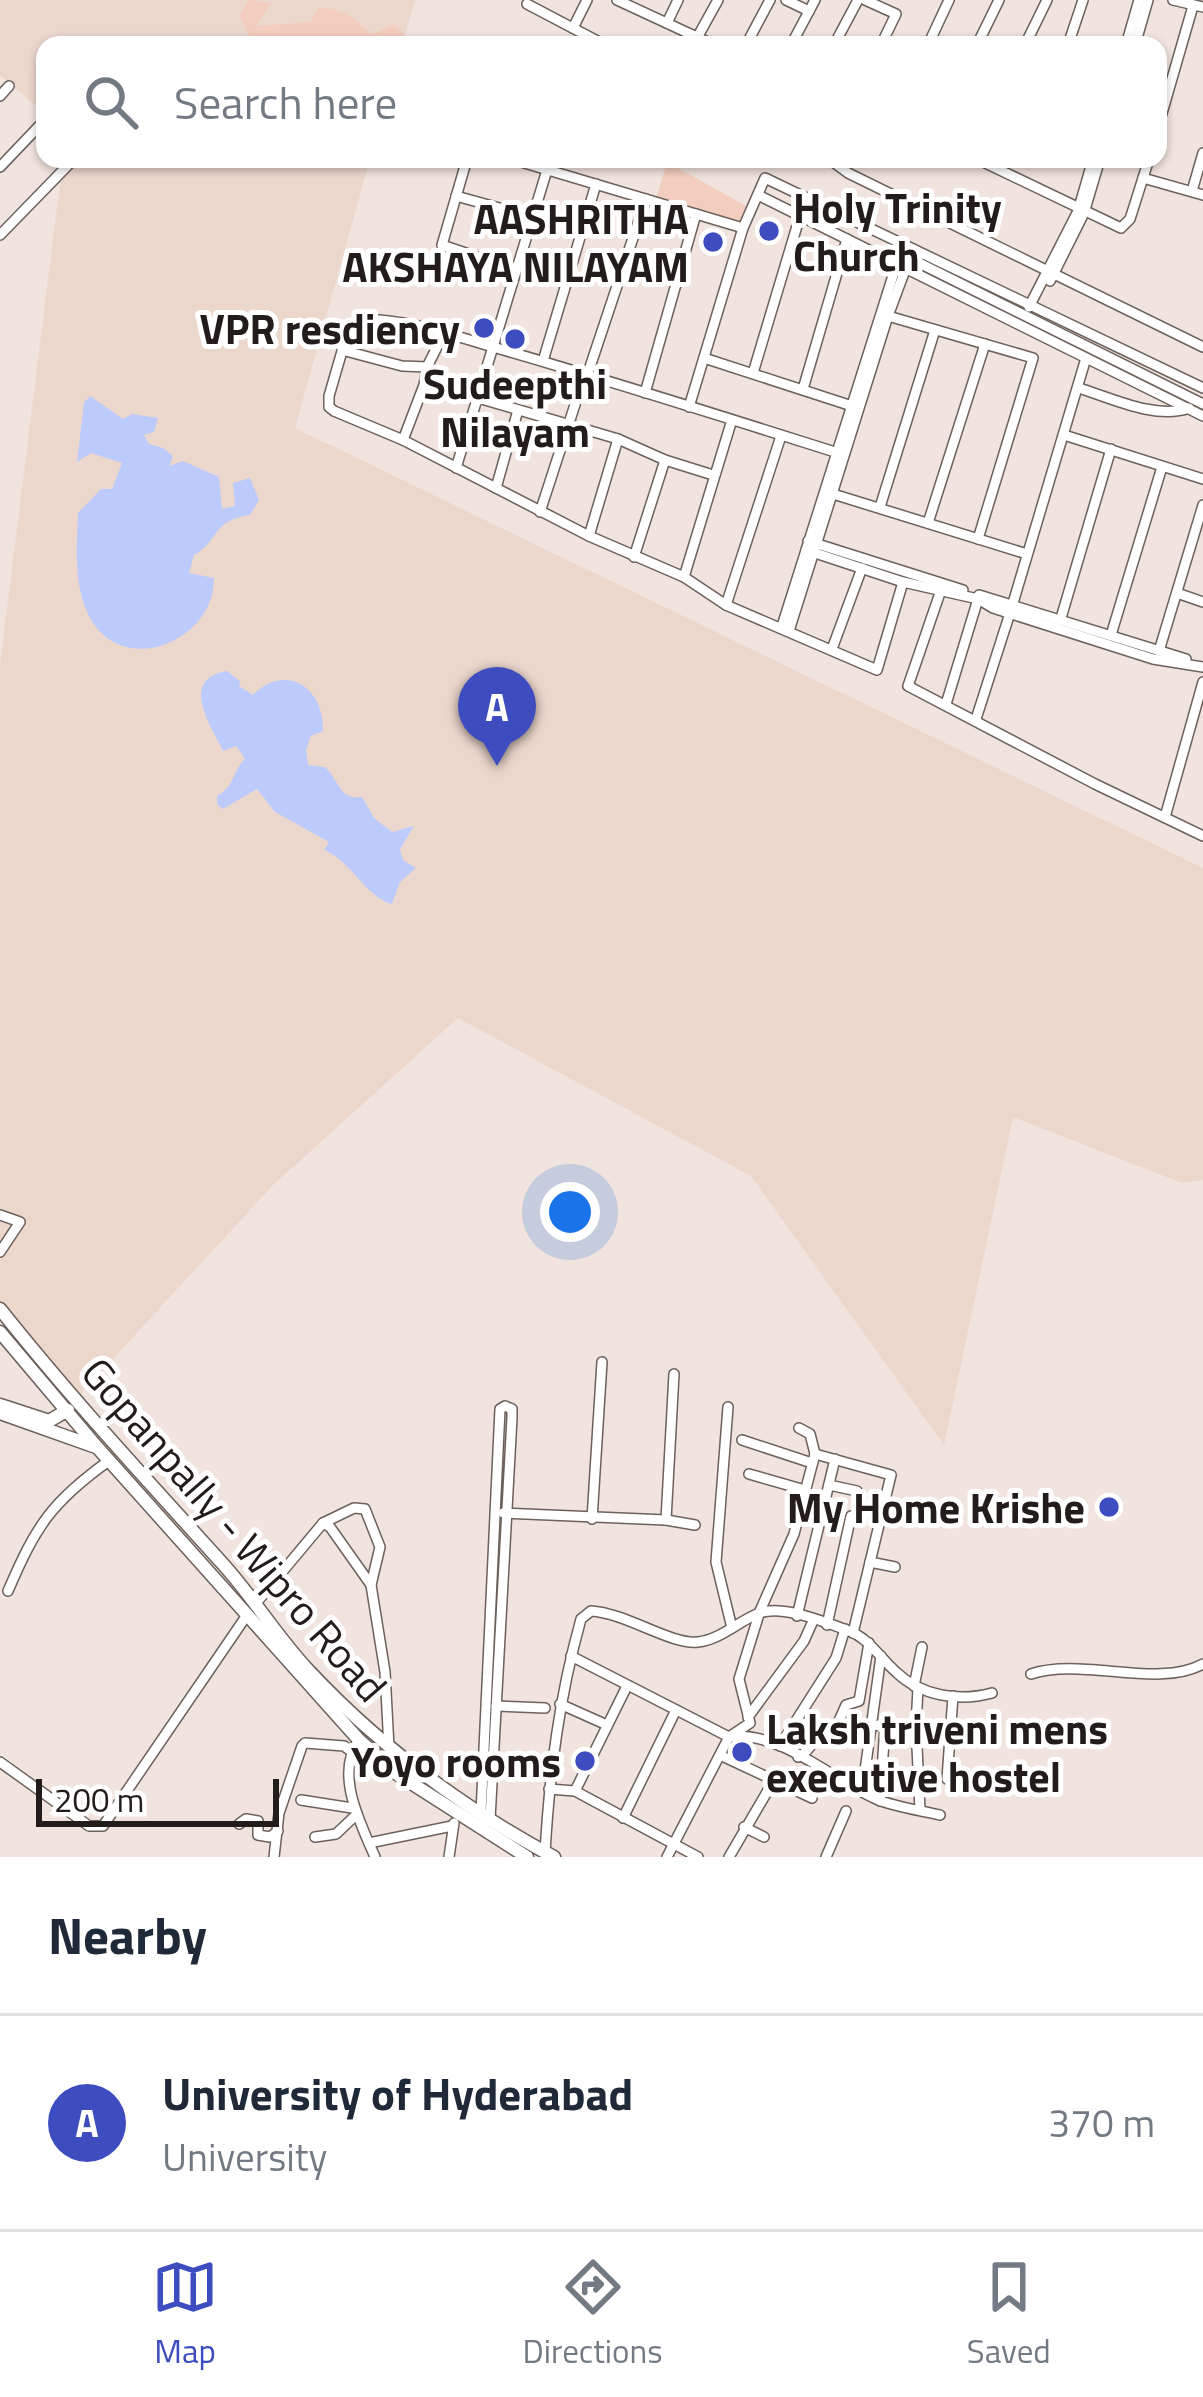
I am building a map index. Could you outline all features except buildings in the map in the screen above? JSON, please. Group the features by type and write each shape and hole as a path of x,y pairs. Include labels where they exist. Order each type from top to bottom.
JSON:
{"main road":[{"name":"Gopanpally - Wipro Road","path":"0,1309 257,1602 305,1667 389,1748 549,1855"},
{"name":"Gopanpally - Wipro Road","path":"0,1332 355,1745 456,1820 519,1855"},
{"path":"0,1409 50,1421 68,1410"},
{"path":"0,1409 97,1447"}],"street":[{"path":"573,28 586,0"},
{"path":"667,22 678,0"},
{"path":"698,36 718,0"},
{"path":"751,36 770,0"},
{"path":"786,0 809,11"},
{"path":"796,36 815,0"},
{"path":"840,36 862,0 896,14 885,36"},
{"path":"932,36 949,0"},
{"path":"981,36 999,0"},
{"path":"1029,36 1047,0"},
{"path":"1071,36 1082,0"},
{"path":"1133,36 1143,0"},
{"path":"1167,100 1198,6 1174,0"},
{"path":"625,2 688,36"},
{"path":"534,4 588,36"},
{"path":"0,96 9,86"},
{"path":"0,167 36,129"},
{"path":"1143,178 1197,193 1203,153"},
{"path":"0,235 65,168"},
{"path":"464,168 442,245 516,270"},
{"path":"540,168 743,228"},
{"path":"842,168 1203,347"},
{"path":"848,173 851,168"},
{"path":"995,168 1115,228 1126,225 1146,168"},
{"path":"1025,313 1051,274 1081,212 1094,168"},
{"path":"457,468 547,170"},
{"path":"689,407 743,228 765,178 904,255 1203,404"},
{"path":"543,361 596,184"},
{"path":"758,195 847,239 904,255 1025,313 1203,388"},
{"path":"456,196 532,217"},
{"path":"540,512 646,199"},
{"path":"645,393 696,214"},
{"path":"753,374 800,216"},
{"path":"803,389 847,239"},
{"path":"812,547 836,456 888,316 904,255"},
{"path":"855,407 904,255"},
{"path":"1025,313 1041,335 1203,416"},
{"path":"888,316 1033,358"},
{"path":"836,456 564,365 444,333 359,320 342,350 329,406 589,536 684,577 726,605 877,670 903,581"},
{"path":"880,507 935,330"},
{"path":"403,440 427,367 444,333"},
{"path":"978,538 1041,335"},
{"path":"928,523 985,344"},
{"path":"342,350 402,366 427,367"},
{"path":"704,358 855,407"},
{"path":"976,719 1086,358"},
{"path":"586,375 836,456"},
{"path":"1079,388 1151,410 1176,413 1189,409"},
{"path":"478,398 618,439 713,475"},
{"path":"496,488 518,410"},
{"path":"684,577 731,423"},
{"path":"1064,435 1203,479"},
{"path":"589,536 618,439"},
{"path":"726,605 780,439"},
{"path":"1061,618 1111,449"},
{"path":"785,628 833,494 836,456"},
{"path":"634,556 665,460"},
{"path":"1112,635 1162,467"},
{"path":"833,494 1028,554"},
{"path":"1159,651 1203,505"},
{"path":"812,547 903,581 1061,618 1203,666"},
{"path":"812,547 995,604"},
{"path":"832,649 862,568"},
{"path":"941,590 908,686 1203,836"},
{"path":"1177,593 1203,602"},
{"path":"946,704 978,599"},
{"path":"1011,608 1153,659 1203,666"},
{"path":"1165,817 1203,682"},
{"path":"0,1215 20,1222 0,1252"},
{"path":"592,1519 602,1362"},
{"path":"666,1520 674,1374"},
{"path":"485,1816 486,1712 502,1513 512,1409 505,1406 500,1409 502,1513 498,1705 485,1816"},
{"path":"728,1407 716,1562 732,1628"},
{"path":"667,1857 729,1737 750,1723 739,1679 760,1611 794,1534 814,1458 810,1435 800,1428"},
{"path":"742,1440 891,1475 849,1631 780,1746"},
{"path":"8,1592 32,1536 66,1491 110,1460"},
{"path":"797,1616 836,1460"},
{"path":"748,1474 805,1490"},
{"path":"829,1485 857,1491"},
{"path":"257,1602 323,1523 353,1508 365,1509 380,1547 371,1586 387,1692 389,1748"},
{"path":"502,1513 695,1525"},
{"path":"827,1625 851,1516"},
{"path":"323,1523 352,1554 371,1586"},
{"path":"870,1562 895,1567"},
{"path":"549,1855 549,1789 560,1704 581,1619 591,1611 614,1612 681,1640 699,1642 760,1611 797,1616 849,1631 916,1686 953,1696 992,1694"},
{"path":"0,1762 89,1826 103,1826 247,1615"},
{"path":"748,1717 804,1641 813,1621"},
{"path":"833,1733 846,1705 859,1701 869,1643"},
{"path":"920,1810 916,1686 922,1647"},
{"path":"571,1656 729,1737 744,1735 780,1746 880,1801 940,1815"},
{"path":"862,1792 881,1656"},
{"path":"1031,1674 1064,1668 1165,1672 1203,1664"},
{"path":"575,1791 627,1686"},
{"path":"946,1779 953,1696"},
{"path":"560,1704 607,1725"},
{"path":"486,1712 498,1705 545,1708"},
{"path":"622,1818 676,1710"},
{"path":"880,1801 886,1725"},
{"path":"798,1757 806,1755 817,1739 833,1733 871,1726 916,1726"},
{"path":"274,1857 279,1813 305,1743 355,1745 355,1811 375,1857"},
{"path":"720,1755 812,1798"},
{"path":"730,1857 774,1780"},
{"path":"549,1789 575,1791 698,1857"},
{"path":"301,1800 355,1811"},
{"path":"315,1838 336,1834 355,1811"},
{"path":"826,1857 846,1811"},
{"path":"239,1824 246,1819 258,1821 258,1835 270,1837 278,1831"},
{"path":"369,1843 456,1820 449,1857"},
{"path":"744,1827 764,1837"}],"shaded area":[{"path":"0,0 415,0 405,36 36,36 36,106 0,75"},
{"path":"248,0 271,3 256,26 310,22 318,8 327,8 348,15 372,35 393,24 406,36 248,36 240,16"},
{"path":"62,168 367,168 295,428 1203,868 1203,1180 1182,1183 1013,1117 944,1445 751,1176 458,1018 273,1185 76,1399 0,1309 0,665"},
{"path":"665,168 678,168 746,206 740,221 657,196"}],"water":[{"path":"90,396 123,419 132,414 158,418 154,432 144,435 149,444 173,456 169,466 183,461 219,477 222,509 235,506 233,483 250,478 259,500 250,515 222,526 194,555 189,573 214,578 210,600 200,620 164,645 123,646 104,635 89,616 80,591 78,513 101,489 112,489 122,463 91,453 77,462 84,403"},
{"path":"227,671 253,695 278,681 301,684 322,716 323,731 311,736 306,750 308,765 325,767 348,796 362,797 374,818 392,832 414,826 400,849 403,860 416,868 400,882 392,904 324,850 329,842 275,812 257,789 223,809 217,804 217,796 245,759 236,746 223,751 202,706 204,684"}],"place":[{"name":"Holy Trinity Church","path":"769,231"},
{"name":"AASHRITHA AKSHAYA NILAYAM","path":"713,242"},
{"name":"VPR resdiency","path":"484,328"},
{"name":"Sudeepthi Nilayam","path":"515,339"},
{"name":"University of Hyderabad","path":"497,766"},
{"name":"My Home Krishe","path":"1109,1507"},
{"name":"Laksh triveni mens executive hostel","path":"742,1752"},
{"name":"Yoyo rooms","path":"585,1761"}]}
